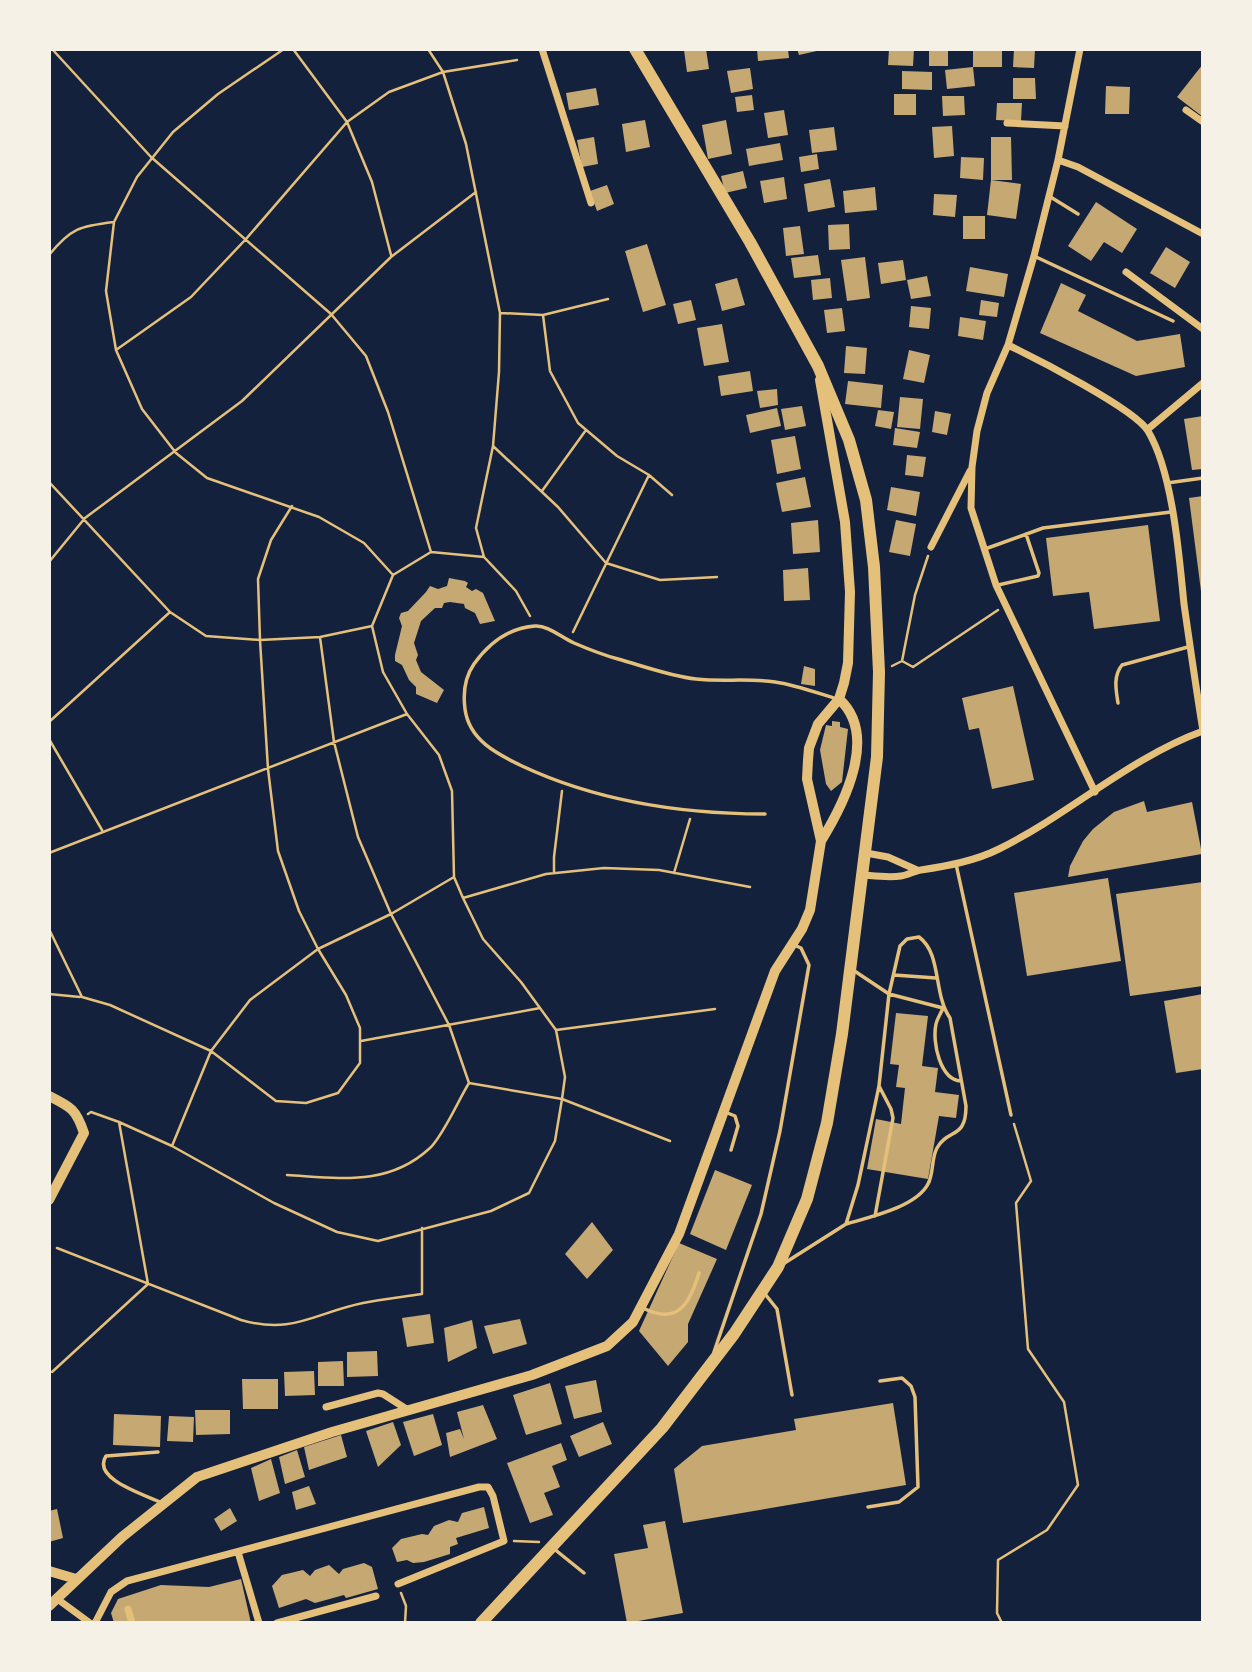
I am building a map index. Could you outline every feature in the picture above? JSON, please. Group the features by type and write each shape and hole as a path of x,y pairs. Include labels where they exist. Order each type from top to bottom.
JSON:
{"main road":[{"path":"481,1623 662,1428 764,1292 778,1267 807,1199 827,1124 842,1034 877,757 879,673 874,566 866,500 849,440 818,366 750,242 635,49"}],"street":[{"path":"542,49 591,203"},
{"path":"1080,49 1058,160 1034,256 1008,345 987,393 977,430 972,467 971,508 996,585 1095,792"},
{"path":"1186,110 1203,122"},
{"path":"1007,123 1065,126"},
{"path":"1058,160 1078,167 1203,234"},
{"path":"1126,272 1203,329"},
{"path":"863,875 901,876 917,870 956,864 997,850 1058,816 1147,757 1176,741 1203,731 1166,483 1163,467 1148,429 1121,407 1008,345"},
{"path":"818,366 845,522 850,592 848,663 839,699 818,724 809,748 807,779 821,841"},
{"path":"1148,429 1203,383"},
{"path":"932,547 972,467"},
{"path":"398,1584 503,1541 493,1496 488,1487 478,1487 127,1581 111,1592 92,1623 53,1602 76,1579 197,1477 331,1432 532,1375 607,1346 633,1322 679,1234 775,971 810,910 821,841 844,801 855,759 856,724 853,714 839,699"},
{"path":"866,853 888,857 917,870"},
{"path":"49,1096 73,1108 84,1133 49,1200"},
{"path":"326,1407 378,1393 408,1410"},
{"path":"238,1552 259,1623"},
{"path":"49,1571 76,1579"},
{"path":"277,1623 376,1596"},
{"path":"128,1609 132,1623"}],"lane":[{"path":"1049,196 1078,214"},
{"path":"1034,256 1173,321"},
{"path":"1166,483 1203,478"},
{"path":"983,550 1043,528 1171,513"},
{"path":"996,585 1038,576 1026,534"},
{"path":"765,814 692,811 626,801 562,785 492,751 474,734 467,718 465,687 470,670 484,650 496,640 512,631 538,625 619,660 695,678 776,682 839,699"},
{"path":"1118,703 1116,680 1122,665 1190,647"},
{"path":"956,864 1011,1115"},
{"path":"778,1267 846,1224 875,1216 915,1198 924,1191 932,1175 936,1149 963,1126 966,1119 950,1018 943,1008 931,951 919,937 907,939 900,946 889,994 879,1086 858,1185 846,1224"},
{"path":"711,1363 736,1281 761,1214 782,1119 809,965 801,948 792,945"},
{"path":"850,969 889,994 943,1008"},
{"path":"894,975 936,978"},
{"path":"943,1008 936,1023 935,1037 940,1057 950,1078 961,1081"},
{"path":"875,1216 893,1118 879,1086"},
{"path":"723,1111 735,1116 738,1126 731,1150"},
{"path":"641,1307 662,1315 671,1313 690,1300 699,1273"},
{"path":"764,1292 778,1310 792,1395"},
{"path":"868,1507 899,1502 918,1488 915,1396 911,1386 902,1378 880,1381"},
{"path":"158,1452 106,1456 102,1465 104,1471 114,1480 164,1503"},
{"path":"555,1545 584,1573"}],"path":[{"path":"52,49 151,157 331,314 366,355 388,412 431,552"},
{"path":"284,49 218,94 173,132 136,177 114,222 106,291 116,350 142,409 176,453 207,478 319,517 364,543 393,575"},
{"path":"293,49 347,122 372,182 391,257"},
{"path":"428,49 443,72 466,144 500,313 499,372 493,446 476,528 484,557 516,592 534,626"},
{"path":"116,350 191,297 246,239 347,122 389,92 443,72 517,60"},
{"path":"49,562 85,519 242,401 391,257 476,192"},
{"path":"49,255 64,236 88,225 114,222"},
{"path":"500,313 543,315 608,299"},
{"path":"543,315 550,371 578,423 617,456 649,475 672,495"},
{"path":"541,491 586,430"},
{"path":"493,446 558,507 606,563 660,580 717,577"},
{"path":"569,640 649,475"},
{"path":"49,482 170,612 206,636 260,640 320,637 372,626"},
{"path":"49,994 82,997 110,1005 211,1051 276,1101 306,1103 338,1093 360,1063 360,1028 346,995 317,949 299,911 278,851 268,769 258,579 271,540 292,506"},
{"path":"902,661 915,595 932,547"},
{"path":"79,1117 91,1112 119,1122 172,1146 274,1203 337,1232 379,1241 491,1211 529,1193 555,1141 562,1100 565,1077 556,1030 483,939 463,898 454,877 452,791 439,755 407,714 383,672 372,626 393,575 431,552 484,557"},
{"path":"902,661 913,667 1006,604"},
{"path":"49,722 170,612"},
{"path":"287,1175 360,1180 402,1168 432,1147 469,1083 449,1025 391,914 358,837 334,742 320,637"},
{"path":"879,673 902,661"},
{"path":"49,853 407,714"},
{"path":"49,739 102,831"},
{"path":"554,873 562,785"},
{"path":"674,873 692,811"},
{"path":"463,898 554,873 604,868 659,870 750,887"},
{"path":"172,1146 211,1051 250,1000 317,949 391,914 454,877"},
{"path":"49,929 82,997"},
{"path":"361,1041 540,1008"},
{"path":"556,1030 715,1009"},
{"path":"469,1083 562,1100 670,1141"},
{"path":"1002,1623 997,1613 998,1560 1047,1530 1078,1485 1064,1402 1028,1349 1016,1203 1031,1181 1011,1115"},
{"path":"119,1122 148,1284"},
{"path":"57,1248 241,1320 260,1326 286,1326 361,1303 422,1294 422,1228"},
{"path":"52,1373 148,1284"},
{"path":"503,1541 555,1545"}],"building":[{"path":"706,49 709,69 687,72 684,50"},
{"path":"757,49 788,49 789,58 758,61"},
{"path":"797,49 821,49 821,50 799,55"},
{"path":"889,49 914,49 913,66 888,65"},
{"path":"929,49 948,49 948,66 929,66"},
{"path":"973,49 1002,49 1002,67 973,67"},
{"path":"1014,49 1035,49 1034,68 1013,67"},
{"path":"1203,64 1203,117 1177,97"},
{"path":"973,67 975,86 947,89 945,70"},
{"path":"750,68 753,89 731,93 727,71"},
{"path":"902,71 932,72 932,90 902,89"},
{"path":"1013,78 1035,78 1036,99 1013,99"},
{"path":"1106,86 1130,87 1129,114 1105,114"},
{"path":"596,88 599,105 569,110 566,93"},
{"path":"894,94 916,94 916,115 894,115"},
{"path":"752,95 754,110 737,112 735,97"},
{"path":"942,96 964,96 965,115 943,116"},
{"path":"997,103 1022,103 1021,121 996,120"},
{"path":"784,110 788,135 768,138 764,113"},
{"path":"645,120 650,147 626,152 622,124"},
{"path":"726,120 732,154 708,159 702,125"},
{"path":"952,126 954,156 934,158 932,127"},
{"path":"834,127 837,150 812,153 809,130"},
{"path":"594,137 598,164 582,167 577,140"},
{"path":"991,137 1011,137 1012,180 991,180"},
{"path":"780,143 783,160 749,166 746,149"},
{"path":"817,154 819,169 801,172 799,157"},
{"path":"961,157 984,158 983,180 960,178"},
{"path":"743,171 747,188 725,193 721,176"},
{"path":"784,177 787,199 764,203 760,181"},
{"path":"830,179 835,207 808,212 804,184"},
{"path":"991,180 1021,184 1016,219 987,215"},
{"path":"607,185 614,204 597,211 590,191"},
{"path":"875,187 877,210 845,213 843,191"},
{"path":"934,194 957,195 955,217 933,215"},
{"path":"1096,202 1137,229 1122,253 1104,242 1091,261 1068,246"},
{"path":"963,216 985,216 985,239 963,239"},
{"path":"849,224 850,249 829,250 828,225"},
{"path":"800,226 804,254 786,256 783,228"},
{"path":"647,244 666,305 643,312 625,251"},
{"path":"1166,247 1190,262 1175,288 1150,273"},
{"path":"818,255 821,275 794,278 791,258"},
{"path":"865,257 870,298 847,301 841,260"},
{"path":"903,260 906,280 881,284 878,263"},
{"path":"970,267 1008,274 1004,297 966,291"},
{"path":"927,276 931,296 911,299 907,280"},
{"path":"737,278 745,305 722,311 715,284"},
{"path":"830,278 832,298 813,300 811,280"},
{"path":"1061,283 1086,295 1078,311 1137,341 1180,334 1185,367 1136,376 1040,333"},
{"path":"691,300 696,320 678,324 673,304"},
{"path":"981,300 999,303 997,317 979,315"},
{"path":"911,306 931,308 929,329 909,327"},
{"path":"842,308 845,331 827,333 824,310"},
{"path":"960,317 986,321 983,340 958,336"},
{"path":"722,324 729,362 704,366 697,328"},
{"path":"846,346 867,348 865,374 844,373"},
{"path":"909,350 930,355 924,383 903,379"},
{"path":"750,371 753,391 721,396 718,376"},
{"path":"848,381 883,385 881,408 845,404"},
{"path":"777,389 778,405 760,408 757,391"},
{"path":"900,397 923,399 920,429 897,427"},
{"path":"802,406 806,426 785,430 781,409"},
{"path":"777,408 781,426 750,433 746,415"},
{"path":"878,410 894,412 891,429 875,426"},
{"path":"935,411 951,414 947,435 932,432"},
{"path":"1203,416 1203,469 1192,470 1184,419"},
{"path":"895,428 920,432 917,448 893,445"},
{"path":"795,436 801,469 777,474 771,440"},
{"path":"907,455 926,457 923,477 905,475"},
{"path":"805,477 811,507 782,512 776,483"},
{"path":"891,487 920,492 916,516 887,510"},
{"path":"1203,496 1203,591 1201,591 1189,498"},
{"path":"818,520 820,552 793,554 791,523"},
{"path":"896,520 916,524 910,556 889,552"},
{"path":"1148,525 1160,621 1094,629 1089,592 1053,596 1046,538"},
{"path":"808,568 810,600 784,601 783,570"},
{"path":"449,578 465,581 468,583 466,587 472,591 476,589 483,593 495,621 480,624 475,613 465,608 464,604 450,602 444,603 442,608 435,608 421,621 414,643 418,655 416,660 421,672 444,690 437,703 416,694 416,687 409,680 402,665 395,661 395,655 402,626 399,618 401,613 408,611 430,586 438,589 447,586"},
{"path":"804,666 815,669 815,686 801,684"},
{"path":"1013,686 1034,780 992,789 979,728 969,730 962,698"},
{"path":"832,721 840,722 840,727 848,729 842,782 831,791 826,784 820,750 826,725 832,726"},
{"path":"1144,801 1147,812 1192,802 1202,854 1068,877 1070,866 1083,841 1093,829 1114,812"},
{"path":"1108,878 1121,961 1027,976 1014,893"},
{"path":"1203,882 1203,986 1130,996 1116,894"},
{"path":"1203,994 1203,1069 1176,1073 1164,1001"},
{"path":"896,1013 928,1016 922,1066 938,1068 935,1092 959,1095 956,1118 939,1116 928,1179 867,1169 876,1119 901,1124 905,1088 896,1087 899,1065 890,1064"},
{"path":"715,1170 752,1185 726,1250 690,1234"},
{"path":"592,1222 613,1250 587,1279 565,1254"},
{"path":"679,1243 717,1259 688,1324 688,1342 668,1366 639,1331"},
{"path":"430,1314 434,1343 407,1347 402,1318"},
{"path":"520,1319 527,1344 493,1354 484,1326"},
{"path":"472,1320 477,1348 448,1362 444,1328"},
{"path":"377,1351 378,1376 347,1377 347,1352"},
{"path":"343,1361 344,1386 318,1386 318,1362"},
{"path":"314,1371 315,1395 285,1396 284,1372"},
{"path":"242,1379 278,1379 278,1409 243,1409"},
{"path":"596,1380 602,1412 574,1419 565,1386"},
{"path":"550,1383 562,1424 526,1435 513,1395"},
{"path":"893,1403 906,1485 683,1523 674,1469 702,1446 796,1430 794,1419"},
{"path":"483,1405 497,1439 450,1457 446,1433 460,1429 464,1439 457,1412"},
{"path":"195,1410 230,1410 230,1434 196,1435"},
{"path":"114,1414 161,1416 160,1447 113,1445"},
{"path":"433,1414 442,1445 414,1456 403,1422"},
{"path":"169,1416 194,1417 193,1442 167,1441"},
{"path":"393,1422 401,1445 378,1467 366,1431"},
{"path":"603,1422 612,1444 579,1457 570,1436"},
{"path":"341,1435 347,1457 309,1470 304,1447"},
{"path":"561,1443 567,1460 552,1466 560,1487 544,1493 553,1515 530,1523 507,1463"},
{"path":"297,1450 305,1477 285,1484 279,1457"},
{"path":"271,1459 280,1493 259,1501 251,1468"},
{"path":"309,1486 316,1504 296,1510 292,1492"},
{"path":"484,1507 489,1528 456,1538 458,1544 450,1547 450,1554 424,1562 397,1562 392,1548 401,1539 428,1535 434,1526 449,1520 458,1522 462,1513"},
{"path":"230,1508 237,1521 221,1531 214,1519"},
{"path":"57,1509 63,1538 49,1542 49,1511"},
{"path":"665,1521 683,1613 627,1623 614,1554 648,1548 643,1525"},
{"path":"364,1563 372,1567 378,1589 315,1603 306,1599 279,1608 272,1586 282,1575 303,1570 310,1576 315,1570 329,1565 339,1574 343,1569"},
{"path":"241,1579 251,1623 114,1623 111,1613 118,1599 161,1585 209,1587"}]}
